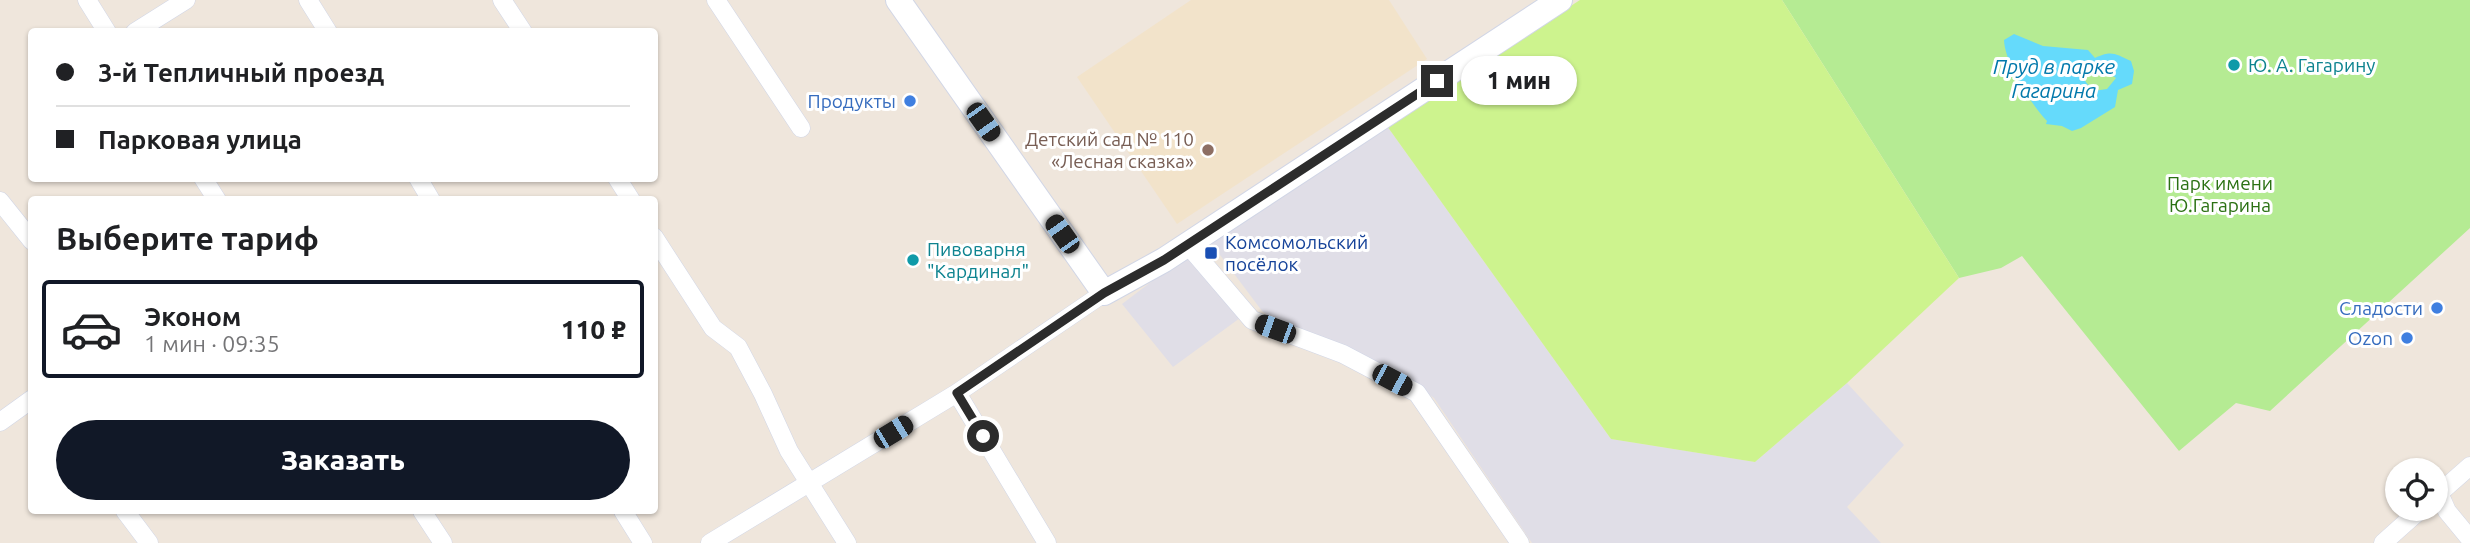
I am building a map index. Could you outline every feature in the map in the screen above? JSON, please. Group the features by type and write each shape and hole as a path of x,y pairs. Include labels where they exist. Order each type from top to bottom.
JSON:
{"street":[{"path":"87,0 104,28"},
{"path":"141,28 186,0"},
{"path":"308,0 326,28"},
{"path":"502,0 520,28"},
{"path":"716,0 801,128"},
{"path":"898,0 1104,293"},
{"path":"710,543 957,393 1104,293 1164,260 1560,0"},
{"path":"0,201 28,237"},
{"path":"658,243 713,328 738,347 789,451 847,543"},
{"path":"1187,244 1252,320 1343,354 1417,393 1520,543"},
{"path":"957,393 1046,543"},
{"path":"0,422 28,402"},
{"path":"2448,485 2470,466"},
{"path":"2448,512 2470,539"},
{"path":"127,514 149,543"},
{"path":"424,514 443,543"},
{"path":"625,514 643,543"},
{"path":"2383,543 2408,521"}],"shaded area":[{"name":"Детский сад № 110 «Лесная сказка»","path":"1191,0 1389,0 1427,59 1177,224 1077,77"},
{"path":"1387,126 1611,439 1755,462 1847,383 1904,445 1847,507 1881,543 1532,543 1434,398 1406,378 1280,325 1262,311 1211,243"},
{"path":"1188,254 1240,318 1173,367 1122,304"}],"green space":[{"path":"1580,0 1782,0 1959,278 1847,383 1755,462 1611,439 1387,126"},
{"name":"Парк имени Ю.Гагарина","path":"1782,0 2470,0 2470,228 2270,411 2236,403 2179,451 2022,256 2001,268 1959,278"}],"water":[{"name":"Пруд в парке Гагарина","path":"2014,34 2043,46 2088,50 2095,58 2106,54 2117,55 2131,61 2134,71 2132,84 2118,90 2115,107 2081,128 2072,131 2062,126 2046,124 2047,121 2014,72 2004,40","holes":["2089,68 2102,69 2116,78 2107,89 2093,91 2082,77"]}],"place":[{"name":"Ю. А. Гагарину","path":"2234,65"},
{"name":"Продукты","path":"910,101"},
{"name":"Детский сад № 110 «Лесная сказка»","path":"1208,150"},
{"name":"Комсомольский посёлок","path":"1211,253"},
{"name":"Пивоварня \"Кардинал\"","path":"913,260"},
{"name":"Сладости","path":"2437,308"},
{"name":"Ozon","path":"2407,338"}],"route":[{"path":"983,436 957,393 1104,293 1164,260 1437,81"}]}
